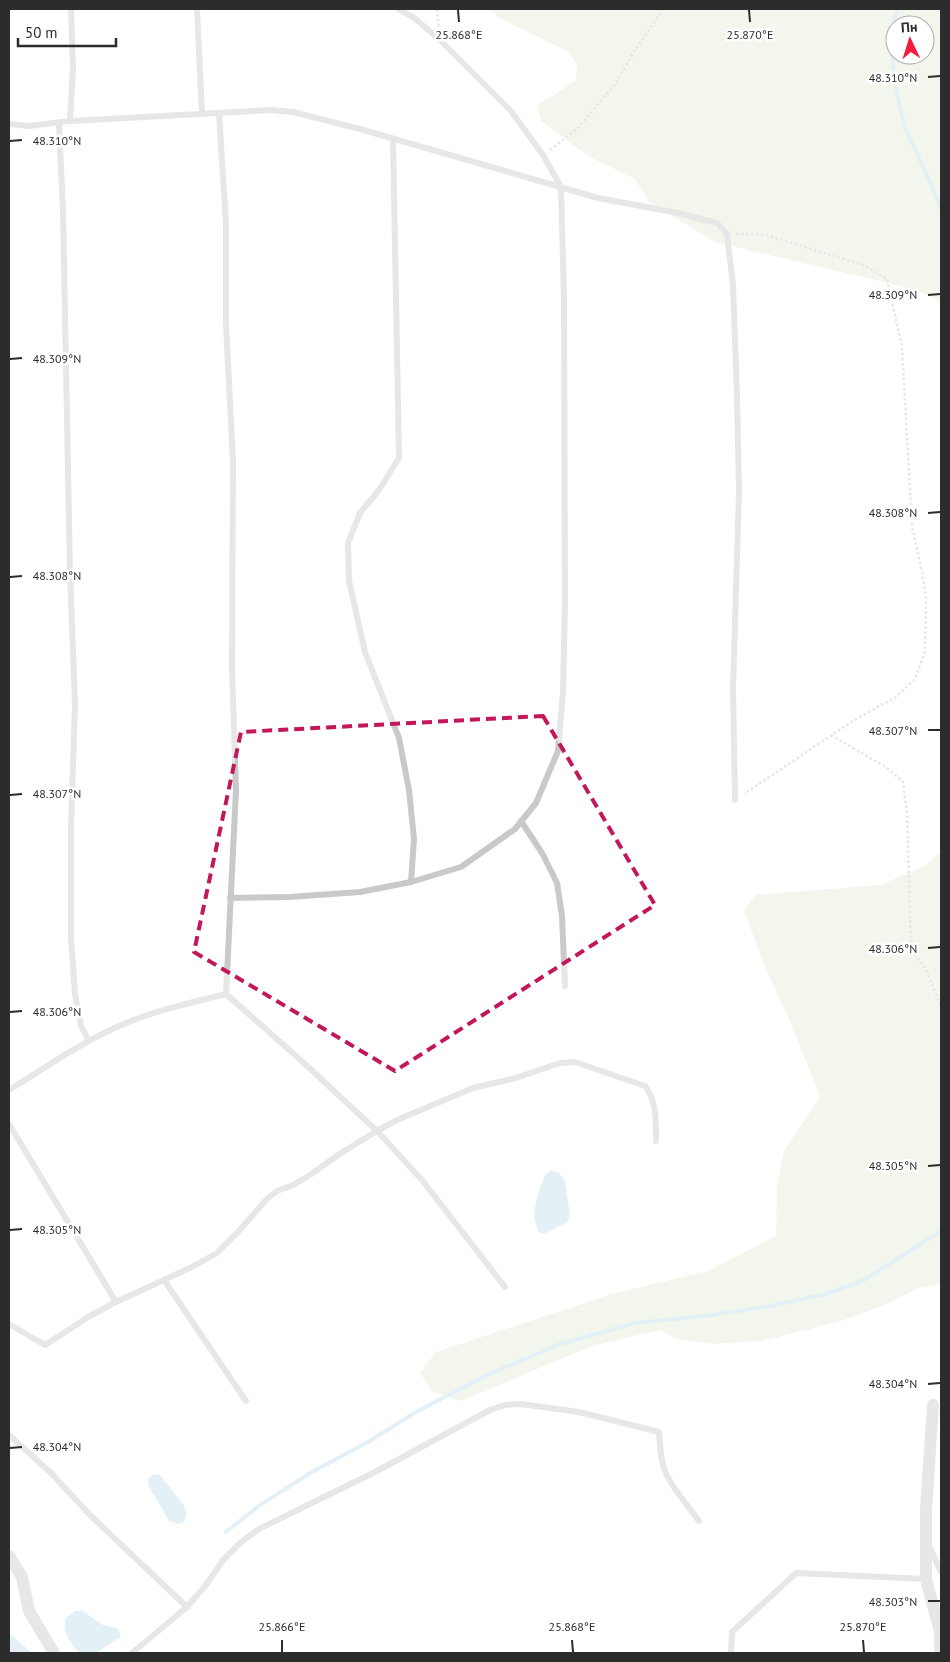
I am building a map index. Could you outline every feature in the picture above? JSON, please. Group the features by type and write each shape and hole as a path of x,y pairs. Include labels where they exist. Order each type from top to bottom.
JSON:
{"street":[{"path":"933,1405 926,1509 926,1579 940,1632 940,1653"},
{"path":"9,1556 22,1577 30,1611 54,1653"}],"lane":[{"path":"70,121 73,68 71,9"},
{"path":"197,9 202,114"},
{"path":"230,898 289,897 360,892 411,882 461,867 515,829 536,803 558,752 563,691 565,603 564,299 560,187 543,155 511,111 440,40 413,16 398,9"},
{"path":"9,124 29,126 59,124 70,121 270,110 293,112 598,198 673,212 717,223 727,234 733,286 739,481 733,689 735,800"},
{"path":"219,113 226,224 226,324 233,461 232,667 236,790 226,994"},
{"path":"59,124 63,211 70,573 75,704 71,827 71,938 75,994 81,1026 89,1041"},
{"path":"393,139 399,458 379,490 360,513 348,543 349,581 365,652 399,738 409,790 414,839 411,882"},
{"path":"521,821 542,853 557,883 562,916 565,986"},
{"path":"9,1090 89,1041 118,1026 158,1011 226,994"},
{"path":"226,994 377,1131 422,1180 505,1287"},
{"path":"9,1324 45,1345 116,1302 194,1266 216,1253 237,1233 268,1198 277,1191 293,1185 310,1175 341,1153 397,1120 473,1088 516,1078 560,1063 575,1062 646,1086 654,1106 656,1141"},
{"path":"9,1124 116,1302"},
{"path":"164,1280 246,1401"},
{"path":"132,1653 187,1607 206,1585 224,1559 241,1542 260,1529 377,1471 490,1410 505,1405 521,1404 579,1412 659,1432 661,1457 665,1472 699,1521"},
{"path":"9,1435 51,1473 91,1516 187,1607"},
{"path":"927,1542 941,1572"},
{"path":"731,1653 732,1632 796,1573 926,1579"}],"path":[{"path":"437,9 440,40"},
{"path":"543,155 578,128 600,103 616,83 632,55 663,9"},
{"path":"727,234 766,235 863,265 887,279 902,348 912,526 926,599 925,651 915,679 896,697 831,735 735,800"},
{"path":"831,735 887,768 903,782 908,823 911,950 926,969 941,1007"}],"highlighted area":[{"path":"543,716 655,905 395,1071 194,952 241,732"}],"green space":[{"path":"490,9 941,9 941,302 917,290 715,242 649,202 635,179 590,157 541,121 537,106 576,80 577,65 567,51 499,18"},
{"path":"941,852 941,1284 919,1288 880,1307 838,1322 761,1341 711,1344 674,1338 660,1330 592,1346 461,1401 433,1392 420,1373 436,1352 612,1294 708,1271 776,1236 777,1187 784,1151 820,1097 793,1028 764,965 744,910 757,895 880,885 921,868"}],"water":[{"path":"552,1170 559,1173 565,1181 570,1215 567,1222 544,1234 539,1232 536,1225 535,1211 537,1196 545,1175"},
{"path":"159,1474 183,1504 187,1513 184,1522 178,1524 169,1521 148,1485 148,1478"},
{"path":"75,1611 83,1611 103,1625 117,1628 120,1632 120,1637 96,1653 80,1653 70,1642 65,1629 65,1619"},
{"path":"10,1634 32,1653 9,1653"}],"waterway":[{"path":"897,9 892,31 894,82 905,128 941,209"},
{"path":"226,1532 260,1505 312,1472 368,1442 416,1412 485,1376 559,1344 636,1323 713,1315 770,1306 826,1294 864,1280 941,1231"}]}
